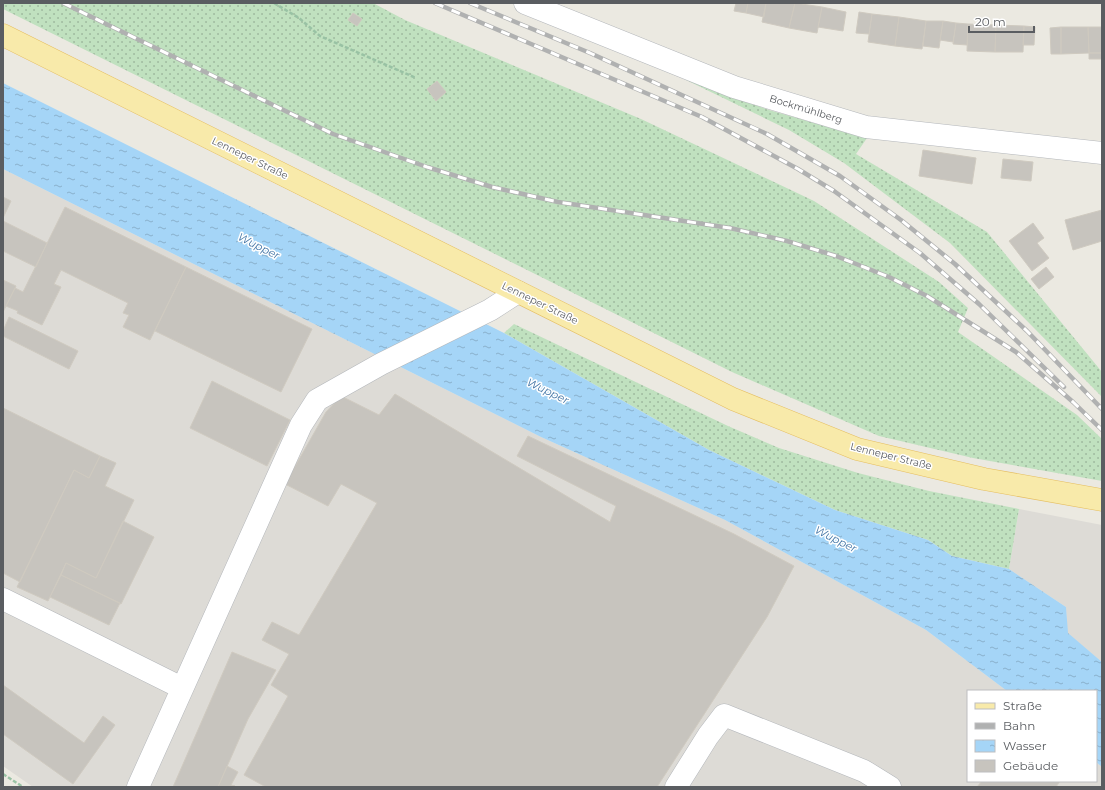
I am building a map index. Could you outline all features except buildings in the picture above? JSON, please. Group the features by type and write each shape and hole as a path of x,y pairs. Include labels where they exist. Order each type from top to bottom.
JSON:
{"main road":[{"name":"Lenneper Straße","path":"3,36 733,399 857,449 984,479 1102,500"}],"street":[{"name":"Bockmühlberg","path":"525,3 734,87 866,127 1102,153"},
{"path":"138,787 301,425 317,400 381,364 490,310 518,292"},
{"path":"3,599 182,688"},
{"path":"676,787 708,736 724,714 864,772 890,787"}],"path":[{"path":"274,3 299,18 320,36 416,78"},
{"path":"3,774 23,787"}],"shaded area":[{"path":"3,169 541,437 725,520 926,630 1006,690 967,690 967,782 1097,782 1097,763 1102,767 1102,787 33,787 3,766"},
{"path":"1019,509 1102,525 1102,662 1067,633 1066,607 1009,569"}],"green space":[{"path":"3,3 373,3 405,20 641,119 814,201 939,282 968,308 958,332 1077,415 1102,439 1102,481 973,458 879,436 732,372 3,9"},
{"path":"684,79 769,110 867,138 856,154 987,232 1102,372 1102,397 950,243 844,163 789,130"},
{"path":"514,324 728,426 779,448 858,473 929,491 1019,509 1009,569 952,556 928,540 835,510 709,450 504,333"}],"water":[{"name":"Wupper","path":"3,83 504,333 709,450 835,510 928,540 952,556 1009,569 1066,607 1068,633 1102,662 1102,767 1097,763 1097,690 1006,690 926,630 725,520 541,437 3,169"}],"railway":[{"path":"63,3 333,134 427,167 492,187 558,202 730,228 787,241 836,256 889,277 927,296 1016,352 1073,402 1102,430"},
{"path":"435,3 702,117 798,169 834,191 920,253 979,304 1064,387"},
{"path":"470,3 590,53 767,134 840,176 901,220 955,264 1027,331 1102,409"}]}
